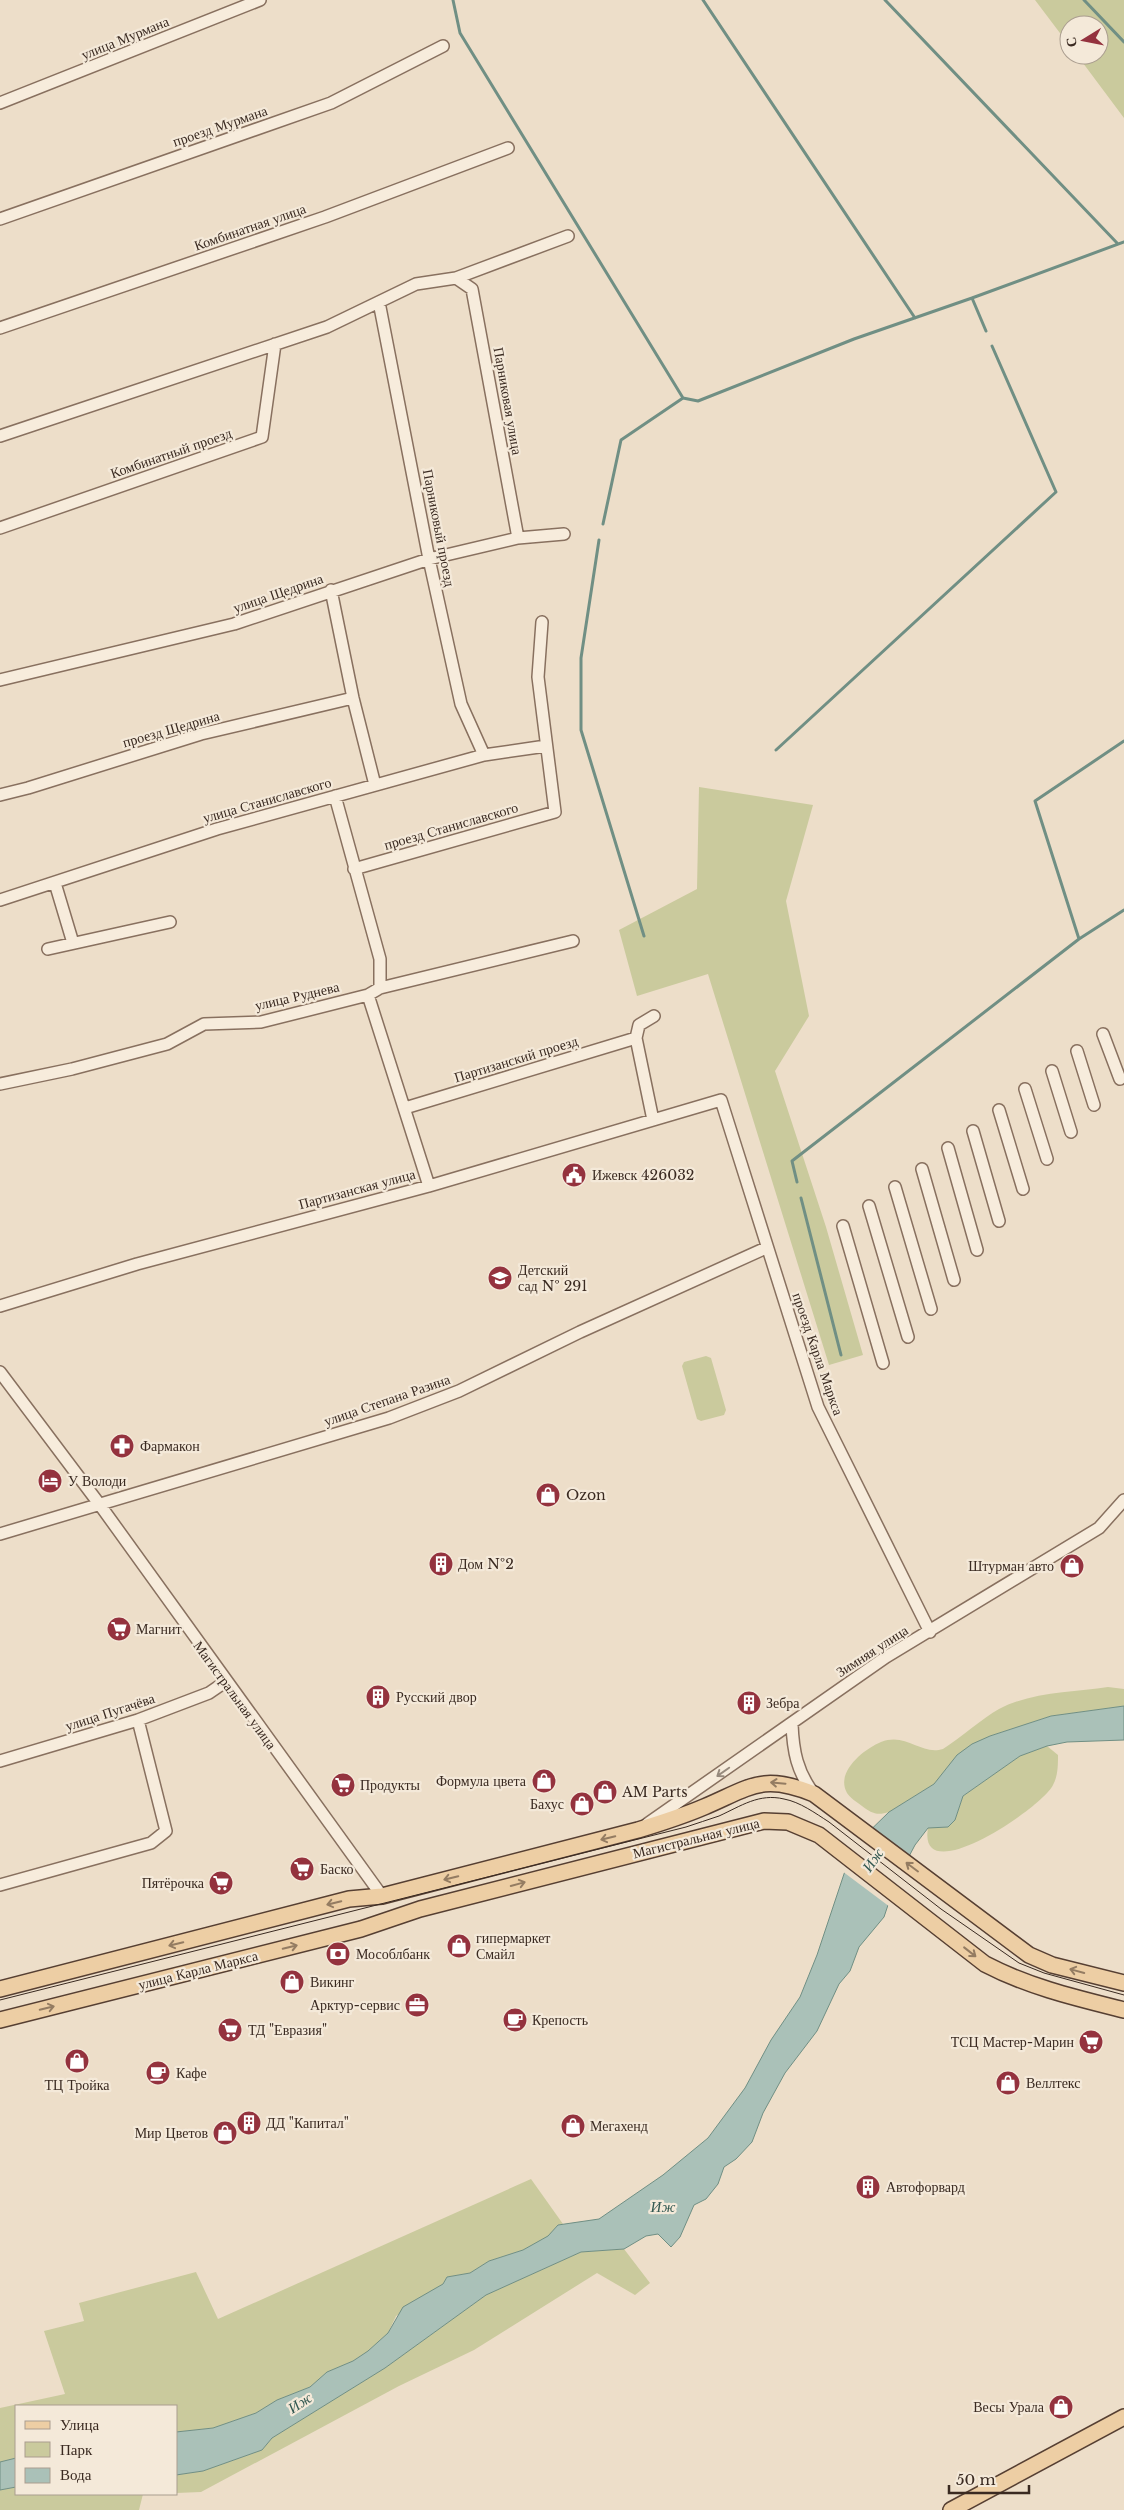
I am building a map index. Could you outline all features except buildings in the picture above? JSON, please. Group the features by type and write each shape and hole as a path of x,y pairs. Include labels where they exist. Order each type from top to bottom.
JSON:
{"main road":[{"name":"Магистральная улица","path":"1124,1983 1052,1964 1029,1955 814,1794 791,1785 768,1782 747,1787 680,1817 638,1830 382,1896 396,1916 744,1824 764,1821 788,1822 819,1836 985,1964 1010,1977 1054,1992 1124,2010"},
{"path":"0,1988 349,1899 382,1896"},
{"name":"улица Карла Маркса","path":"0,2020 361,1929 396,1916"},
{"path":"951,2510 1124,2417"}],"street":[{"name":"улица Мурмана","path":"0,104 260,0"},
{"name":"проезд Мурмана","path":"0,219 331,103 443,46"},
{"name":"Комбинатная улица","path":"0,328 325,217 508,148"},
{"path":"0,436 327,327 416,284 456,278 568,236"},
{"name":"Парниковая улица","path":"456,278 472,290 518,538"},
{"name":"Парниковый проезд","path":"379,302 429,559 461,704 484,755"},
{"name":"Комбинатный проезд","path":"0,528 262,438 275,344"},
{"name":"улица Щедрина","path":"0,680 234,624 331,590 429,559 518,538 564,534"},
{"path":"331,590 353,698 375,785"},
{"path":"542,622 538,677 546,746"},
{"name":"проезд Щедрина","path":"0,794 28,788 201,734 353,698"},
{"name":"улица Станиславского","path":"0,900 217,829 484,755 546,746"},
{"name":"проезд Станиславского","path":"354,869 555,812 546,746"},
{"path":"336,796 354,869 380,959 380,988"},
{"path":"55,883 72,943"},
{"path":"48,949 170,922"},
{"name":"улица Руднева","path":"0,1084 72,1069 167,1044 204,1024 261,1022 368,995 380,988 573,941"},
{"path":"368,995 429,1186"},
{"path":"653,1120 636,1038 638,1025 654,1016"},
{"path":"1103,1034 1120,1079"},
{"name":"Партизанский проезд","path":"405,1108 636,1038"},
{"path":"1077,1051 1094,1105"},
{"path":"1052,1071 1071,1132"},
{"path":"1025,1089 1047,1159"},
{"name":"Партизанская улица","path":"0,1306 136,1264 429,1186 721,1100"},
{"name":"проезд Карла Маркса","path":"721,1100 766,1248 818,1407 930,1632"},
{"path":"999,1110 1024,1189"},
{"path":"973,1131 999,1221"},
{"path":"948,1148 977,1250"},
{"path":"922,1169 954,1280"},
{"path":"895,1187 931,1309"},
{"path":"869,1206 908,1337"},
{"path":"843,1226 883,1363"},
{"name":"улица Степана Разина","path":"0,1534 389,1418 459,1391 580,1332 766,1248"},
{"name":"Магистральная улица","path":"0,1372 100,1505 225,1682 382,1896"},
{"name":"Зимняя улица","path":"638,1830 886,1657 1099,1528 1124,1500"},
{"name":"улица Пугачёва","path":"0,1762 138,1720 210,1693 225,1682"},
{"path":"0,1885 151,1843 166,1831 138,1720"},
{"path":"792,1724 796,1762 803,1779 814,1794"}],"green space":[{"path":"1035,0 1124,0 1124,118 1084,65 1109,65 1109,15 1059,15 1059,32"},
{"path":"699,787 813,805 786,901 809,1016 775,1071 826,1227 863,1355 829,1365 708,974 637,996 619,930 697,889"},
{"path":"706,1356 711,1358 726,1410 724,1415 701,1421 697,1419 682,1366 684,1362"},
{"path":"1108,1687 1124,1689 1124,1706 1051,1716 990,1736 934,1784 889,1812 878,1814 871,1812 847,1793 844,1785 848,1769 867,1750 881,1742 899,1740 928,1749 943,1749 993,1713 1011,1703 1039,1696"},
{"path":"1047,1746 1058,1755 1058,1767 1053,1785 1044,1796 1006,1826 960,1849 941,1852 930,1845 928,1828 955,1820 963,1796 1020,1756"},
{"path":"531,2179 563,2224 558,2225 549,2236 523,2250 489,2261 470,2273 447,2277 443,2284 396,2316 388,2333 368,2351 353,2361 327,2372 310,2387 277,2400 256,2413 213,2428 178,2432 178,2405 15,2405 15,2458 0,2462 0,2408 65,2394 44,2331 84,2321 79,2303 196,2272 218,2319"},
{"path":"624,2249 650,2283 635,2295 597,2273 474,2350 399,2386 201,2492 178,2493 178,2475 203,2471 262,2450 272,2438 385,2368 486,2295 581,2252"},
{"path":"15,2487 15,2495 143,2495 139,2510 0,2510 0,2490"}],"water":[{"name":"Иж","path":"1124,1706 1124,1740 1067,1742 1047,1746 1020,1756 963,1796 955,1820 948,1827 928,1828 915,1845 896,1881 884,1917 859,1947 850,1971 839,1984 817,2031 785,2073 763,2113 752,2142 736,2159 724,2167 718,2184 706,2199 694,2205 680,2237 671,2247 658,2234 646,2236 624,2249 581,2252 486,2295 385,2368 272,2438 262,2450 203,2471 178,2475 178,2432 213,2428 256,2413 277,2400 310,2387 327,2372 353,2361 368,2351 388,2333 403,2307 443,2284 447,2277 470,2273 489,2261 523,2250 548,2236 558,2225 599,2219 663,2175 708,2138 745,2088 771,2040 800,1997 817,1955 853,1847 889,1812 934,1784 957,1755 972,1744 990,1736 1051,1716"},
{"path":"15,2458 15,2487 0,2490 0,2462"}],"pier":[{"path":"870,1827 911,1857 898,1882 890,1907 842,1871 851,1846"}],"waterway":[{"path":"453,0 460,33 683,398"},
{"path":"703,0 915,318"},
{"path":"885,0 1118,244"},
{"path":"1084,0 1124,42"},
{"path":"986,331 972,298 1124,242"},
{"path":"603,524 621,440 683,398 698,401 854,339 972,298"},
{"path":"776,750 1056,492 992,346"},
{"path":"599,540 581,658 581,730 644,936"},
{"path":"797,1182 792,1161 1079,939 1035,801 1124,741"},
{"path":"1079,939 1124,910"},
{"path":"801,1198 841,1355"}],"tram line":[{"path":"0,2000 686,1827 719,1816 758,1799 766,1798 784,1799 796,1803 829,1822 941,1909 1019,1963 1044,1973 1124,1995"}],"place":[{"name":"Ижевск 426032","path":"574,1175"},
{"name":"Детский сад № 291","path":"500,1278"},
{"name":"Фармакон","path":"122,1446"},
{"name":"У Володи","path":"50,1481"},
{"name":"Ozon","path":"548,1495"},
{"name":"Дом №2","path":"441,1564"},
{"name":"Штурман авто","path":"1072,1566"},
{"name":"Магнит","path":"119,1629"},
{"name":"Русский двор","path":"378,1697"},
{"name":"Зебра","path":"749,1703"},
{"name":"Формула цвета","path":"544,1781"},
{"name":"Продукты","path":"343,1785"},
{"name":"AM Parts","path":"605,1792"},
{"name":"Бахус","path":"582,1804"},
{"name":"Баско","path":"302,1869"},
{"name":"Пятёрочка","path":"221,1883"},
{"name":"гипермаркет Смайл","path":"459,1946"},
{"name":"Мособлбанк","path":"338,1954"},
{"name":"Викинг","path":"292,1982"},
{"name":"Арктур-сервис","path":"417,2005"},
{"name":"Крепость","path":"515,2020"},
{"name":"ТД \"Евразия\"","path":"230,2030"},
{"name":"ТСЦ Мастер-Марин","path":"1091,2042"},
{"name":"ТЦ Тройка","path":"77,2061"},
{"name":"Кафе","path":"158,2073"},
{"name":"Веллтекс","path":"1008,2083"},
{"name":"ДД \"Капитал\"","path":"249,2123"},
{"name":"Мегахенд","path":"573,2126"},
{"name":"Мир Цветов","path":"225,2133"},
{"name":"Автофорвард","path":"868,2187"},
{"name":"Весы Урала","path":"1061,2407"}]}
